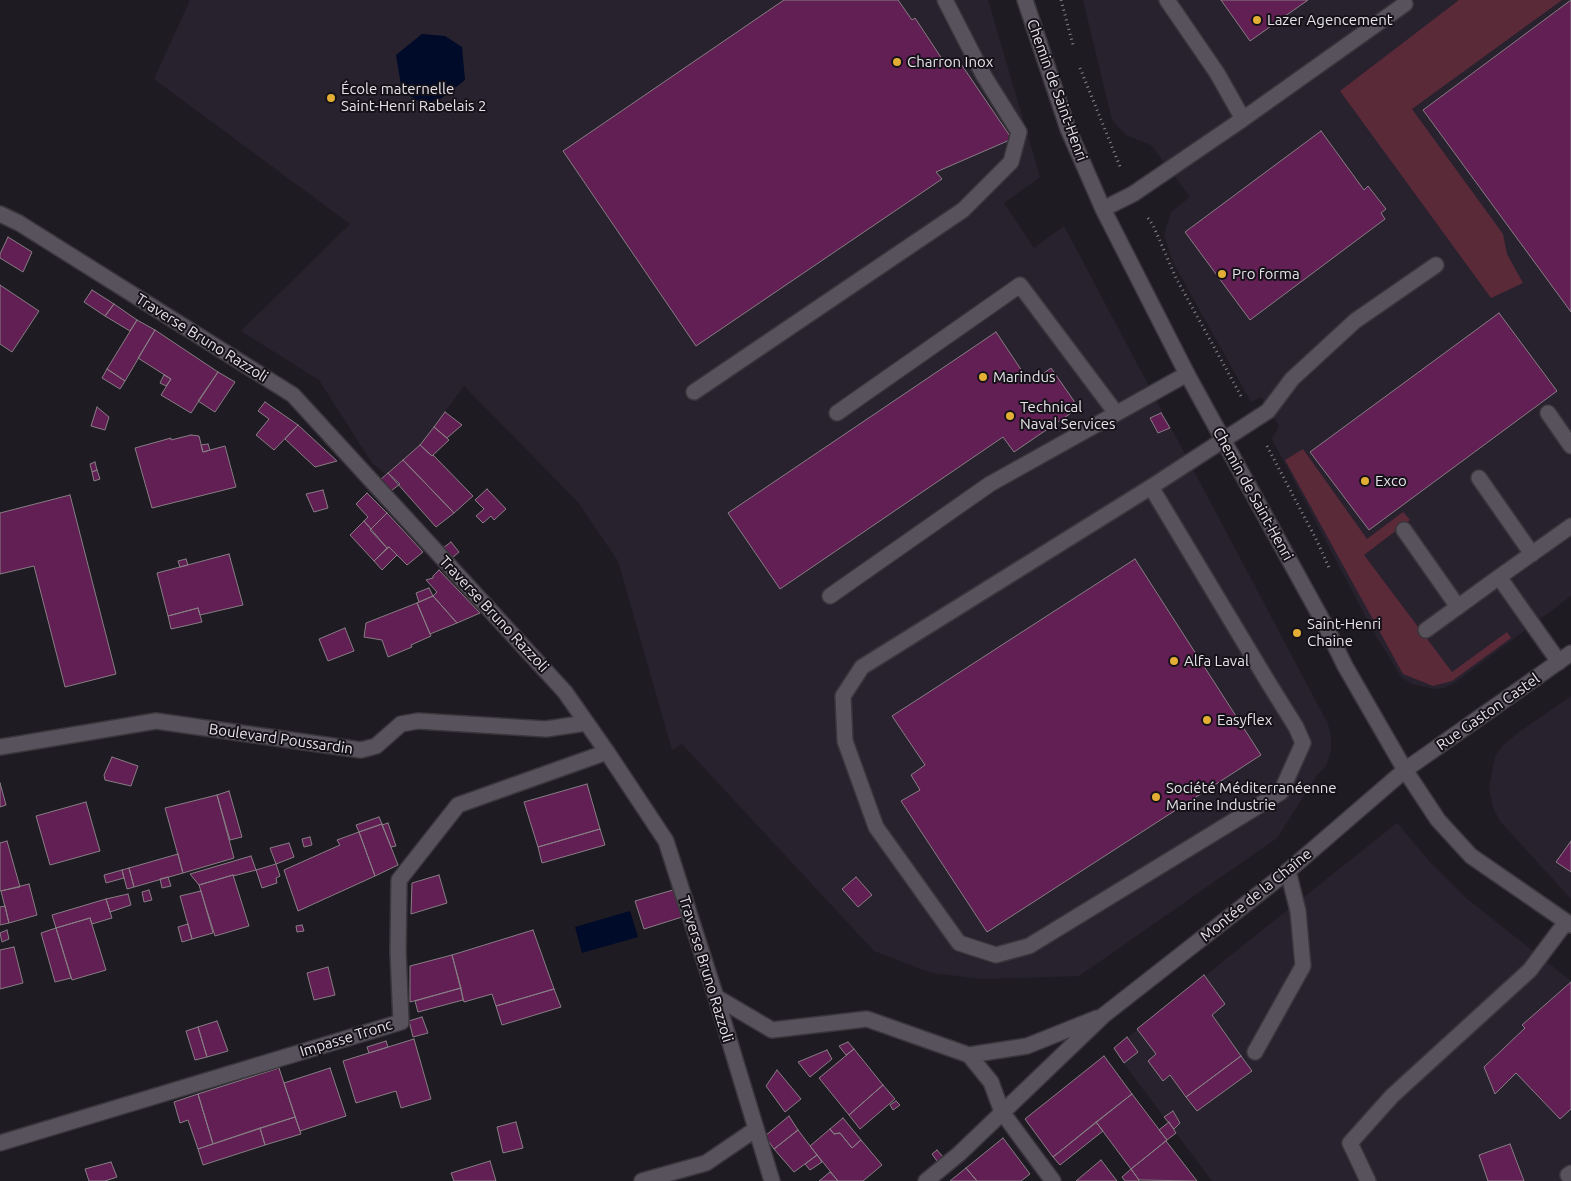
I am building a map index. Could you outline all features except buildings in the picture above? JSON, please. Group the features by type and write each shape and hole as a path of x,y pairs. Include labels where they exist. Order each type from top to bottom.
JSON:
{"street":[{"path":"694,392 963,210 1011,162 1019,132 984,76 945,0"},
{"name":"Chemin de Saint-Henri","path":"1025,0 1068,128 1103,209 1223,441 1345,666 1405,770 1438,820 1471,856 1569,924"},
{"path":"1167,0 1217,73 1243,119"},
{"path":"1103,209 1133,194 1243,119 1405,4"},
{"name":"Traverse Bruno Razzoli","path":"0,214 19,223 293,395 565,692 666,841 772,1181"},
{"path":"1150,487 1304,743 1281,792 1030,946 996,955 959,943 876,827 845,741 843,696 862,667 1268,411 1292,379 1355,321 1436,266"},
{"path":"837,413 1020,285 1116,413"},
{"path":"830,596 990,484 1187,374"},
{"path":"1548,413 1571,446"},
{"path":"1479,478 1532,554"},
{"path":"1426,630 1571,526"},
{"path":"1404,530 1458,607"},
{"path":"1499,578 1565,658"},
{"name":"Rue Gaston Castel","path":"1405,770 1565,658"},
{"name":"Boulevard Poussardin","path":"0,747 156,721 361,750 376,746 401,724 418,721 546,729 586,723"},
{"name":"Impasse Tronc","path":"0,1143 400,1022 398,952 399,880 458,805 607,752"},
{"name":"Montée de la Chaîne","path":"926,1181 959,1154 1104,1015 1288,871 1405,770"},
{"path":"1255,1052 1303,966 1298,912 1288,871"},
{"path":"1368,1181 1350,1143 1392,1096 1530,970 1569,924"},
{"name":"Montée de la Chaîne","path":"716,997 772,1030 868,1019 970,1055 1027,1046 1104,1015"},
{"path":"970,1055 991,1082 1002,1112 1053,1181"},
{"path":"642,1181 706,1163 756,1130"}],"path":[{"path":"1061,0 1073,46"},
{"path":"1079,64 1114,155 1133,194"}],"shaded area":[{"path":"190,0 988,0 1040,177 1004,203 1034,248 1064,226 1328,724 1331,737 1331,751 1326,766 1317,775 1277,838 1079,976 983,979 932,973 874,951 682,744 672,750 618,561 577,501 464,386 420,445 386,474 372,463 319,380 241,331 350,224 154,79"},
{"path":"1083,0 1571,0 1571,596 1453,684 1444,688 1434,689 1412,684 1402,678 1376,636 1272,439 1279,426 1261,397 1251,402 1173,262 1164,235 1171,212 1190,197 1151,145 1126,135 1112,120"},
{"path":"1459,0 1562,0 1412,109 1503,234 1507,254 1523,283 1491,298 1340,91"},
{"path":"1303,449 1367,539 1403,512 1410,520 1364,555 1452,672 1507,632 1511,638 1452,681 1433,686 1403,674 1285,460"},
{"path":"1571,696 1571,899 1499,820 1493,807 1489,787 1495,757 1502,746"},
{"path":"1397,823 1429,861 1466,898 1571,981 1571,1181 1212,1181 1113,1049"}],"water":[{"path":"422,34 445,36 462,47 465,80 439,100 420,102 402,91 396,55"},
{"path":"630,911 638,937 582,953 575,927"}],"place":[{"name":"Lazer Agencement","path":"1257,20"},
{"name":"Charron Inox","path":"897,62"},
{"name":"École maternelle Saint-Henri Rabelais 2","path":"331,98"},
{"name":"Pro forma","path":"1222,274"},
{"name":"Marindus","path":"983,377"},
{"name":"Technical Naval Services","path":"1010,416"},
{"name":"Exco","path":"1365,481"},
{"name":"Saint-Henri Chaine","path":"1297,633"},
{"name":"Alfa Laval","path":"1174,661"},
{"name":"Easyflex","path":"1207,720"},
{"name":"Société Méditerranéenne Marine Industrie","path":"1156,797"}]}
